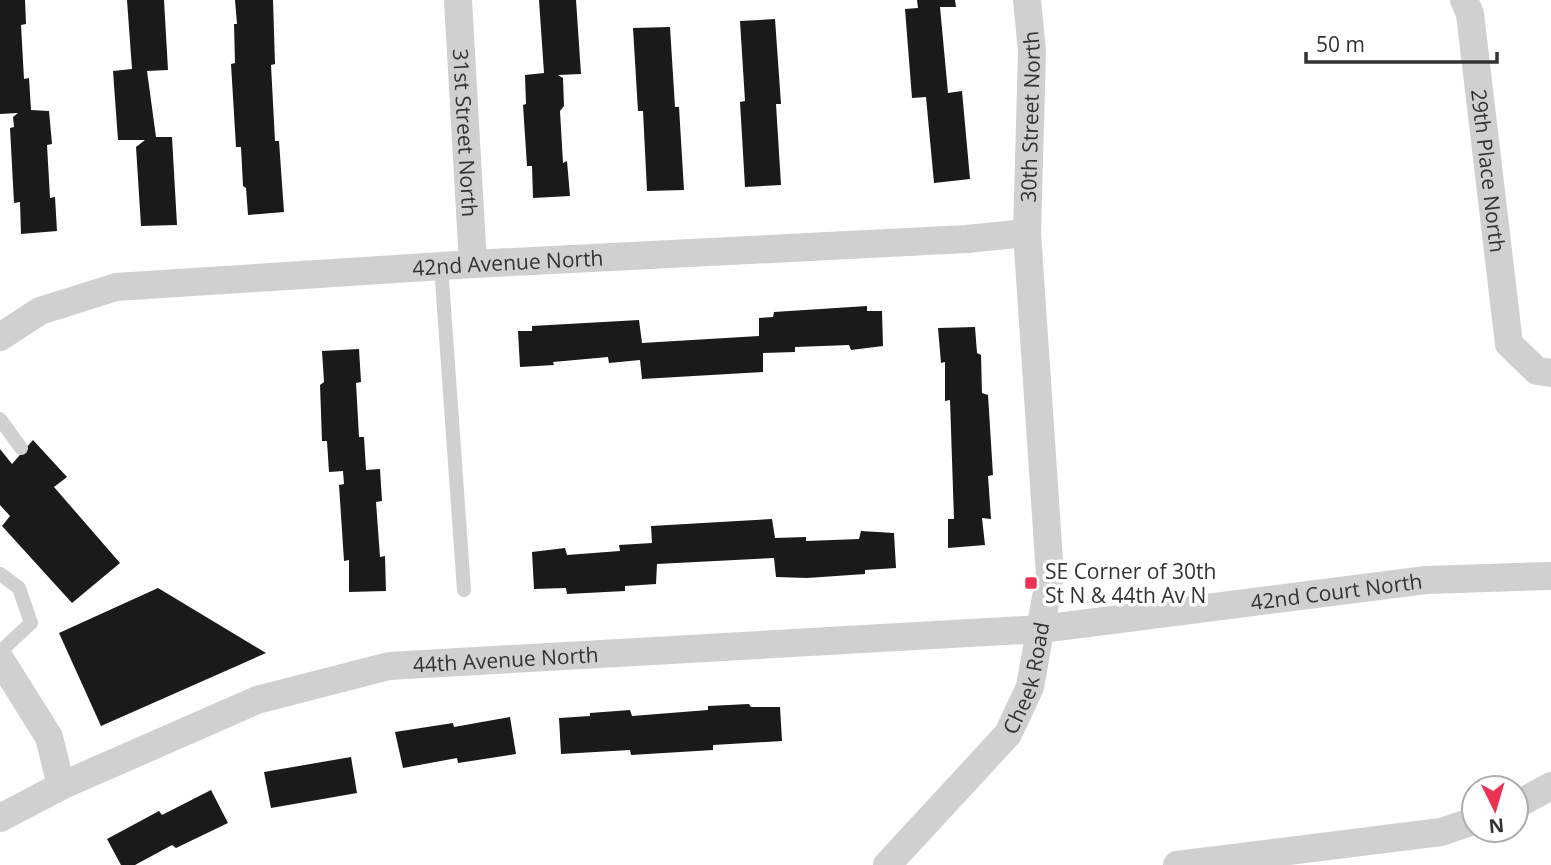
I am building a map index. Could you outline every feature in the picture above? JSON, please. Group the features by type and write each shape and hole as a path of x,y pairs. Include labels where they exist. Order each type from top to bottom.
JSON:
{"street":[{"name":"31st Street North","path":"458,0 473,264"},
{"name":"30th Street North","path":"1027,0 1032,51 1027,233"},
{"name":"29th Place North","path":"1464,0 1470,14 1509,344 1537,371 1551,373"},
{"name":"42nd Avenue North","path":"0,337 40,311 116,287 473,264 967,239 1027,233"},
{"name":"Cheek Road","path":"887,865 1008,734 1030,687 1050,575 1027,233"},
{"name":"42nd Court North","path":"1041,629 1426,580 1551,576"},
{"name":"44th Avenue North","path":"0,818 61,786 257,701 390,666 1041,629"},
{"path":"0,659 49,737 61,786"},
{"path":"1530,797 1551,786"},
{"path":"1177,865 1441,832 1460,826"}],"lane":[{"path":"441,266 464,590"},
{"path":"0,419 21,448"},
{"path":"0,574 19,588 31,623 0,652"}],"building":[{"path":"0,0 25,0 26,24 21,25 24,79 29,78 31,110 49,111 52,144 47,145 50,198 55,197 57,231 21,234 20,202 14,203 10,128 14,127 13,117 18,113 0,114"},
{"path":"127,0 164,0 168,70 147,71 156,137 172,137 177,225 141,226 136,147 145,140 118,140 113,71 132,69"},
{"path":"235,0 273,0 275,64 271,65 275,141 279,141 284,212 248,215 241,147 236,147 231,64 235,63"},
{"path":"539,0 576,0 581,74 558,75 563,78 564,106 560,111 563,163 567,161 570,196 533,198 532,166 527,166 523,105 526,104 525,75 544,73"},
{"path":"917,0 955,0 956,7 940,7 948,93 962,91 970,179 934,183 926,97 912,98 905,9 918,8"},
{"path":"775,19 781,104 776,104 781,185 745,187 740,102 745,101 740,21"},
{"path":"670,27 675,107 679,107 684,190 647,191 643,111 638,111 633,28"},
{"path":"867,306 867,311 882,311 883,346 851,350 849,345 795,347 795,352 763,353 763,372 642,379 640,360 609,363 608,357 520,367 518,331 532,331 532,326 639,320 642,343 759,336 759,318 773,317 774,312"},
{"path":"975,327 977,353 981,355 982,393 988,395 993,475 988,476 991,519 982,518 985,545 948,548 948,519 954,519 950,400 945,401 945,362 941,363 938,328"},
{"path":"359,349 361,382 356,383 359,437 364,437 366,470 380,469 382,501 376,502 380,557 385,556 386,591 349,592 349,560 344,561 339,485 344,484 343,471 329,472 327,441 322,441 322,351"},
{"path":"33,440 67,477 54,487 120,563 72,603 2,526 10,516 0,505 0,449 12,464"},
{"path":"772,519 775,538 806,537 806,541 859,539 861,531 894,533 896,568 865,570 865,574 807,578 776,577 774,558 657,564 656,584 625,586 625,591 567,594 566,588 534,589 532,552 565,548 567,555 620,551 619,545 652,543 651,526"},
{"path":"158,588 266,653 101,726 59,633"},
{"path":"749,704 751,707 780,707 782,741 713,745 713,750 631,755 630,750 561,754 559,718 630,710 632,716 708,710 708,706"},
{"path":"510,717 516,754 458,763 457,758 403,768 395,732 453,723 454,727"},
{"path":"351,757 357,793 271,808 264,772"},
{"path":"211,790 228,823 176,848 172,845 135,865 121,865 107,839 159,811 162,815"}],"place":[{"name":"SE Corner of 30th St N & 44th Av N","path":"1031,583"}]}
